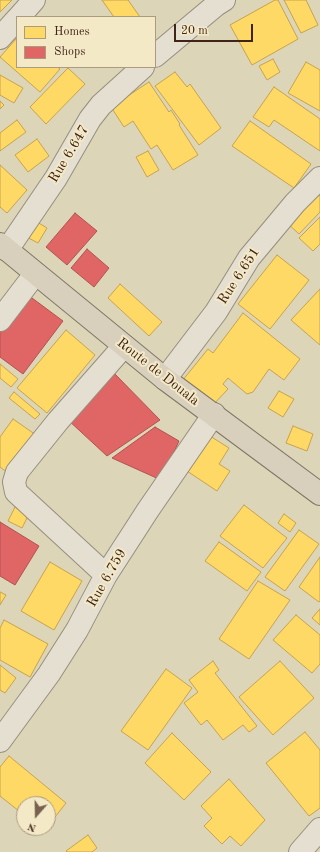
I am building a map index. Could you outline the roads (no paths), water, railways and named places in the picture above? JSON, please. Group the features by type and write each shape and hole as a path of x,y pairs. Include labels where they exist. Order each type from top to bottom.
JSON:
{"highway":[{"name":"Route de Douala","path":"4,247 35,274 165,379 320,494"}],"street":[{"path":"20,16 34,0"},
{"path":"156,55 216,4 224,0"},
{"path":"0,38 16,20"},
{"name":"Rue 6.647","path":"4,247 56,178 90,119 101,105 142,68"},
{"name":"Rue 6.651","path":"165,379 216,312 249,258 295,203 320,178"},
{"path":"0,320 35,274"},
{"path":"106,575 16,492 14,482 17,472 58,421 124,346"},
{"name":"Rue 6.759","path":"0,741 49,674 77,630 106,575 148,510 214,414"},
{"path":"305,850 320,829"}]}
